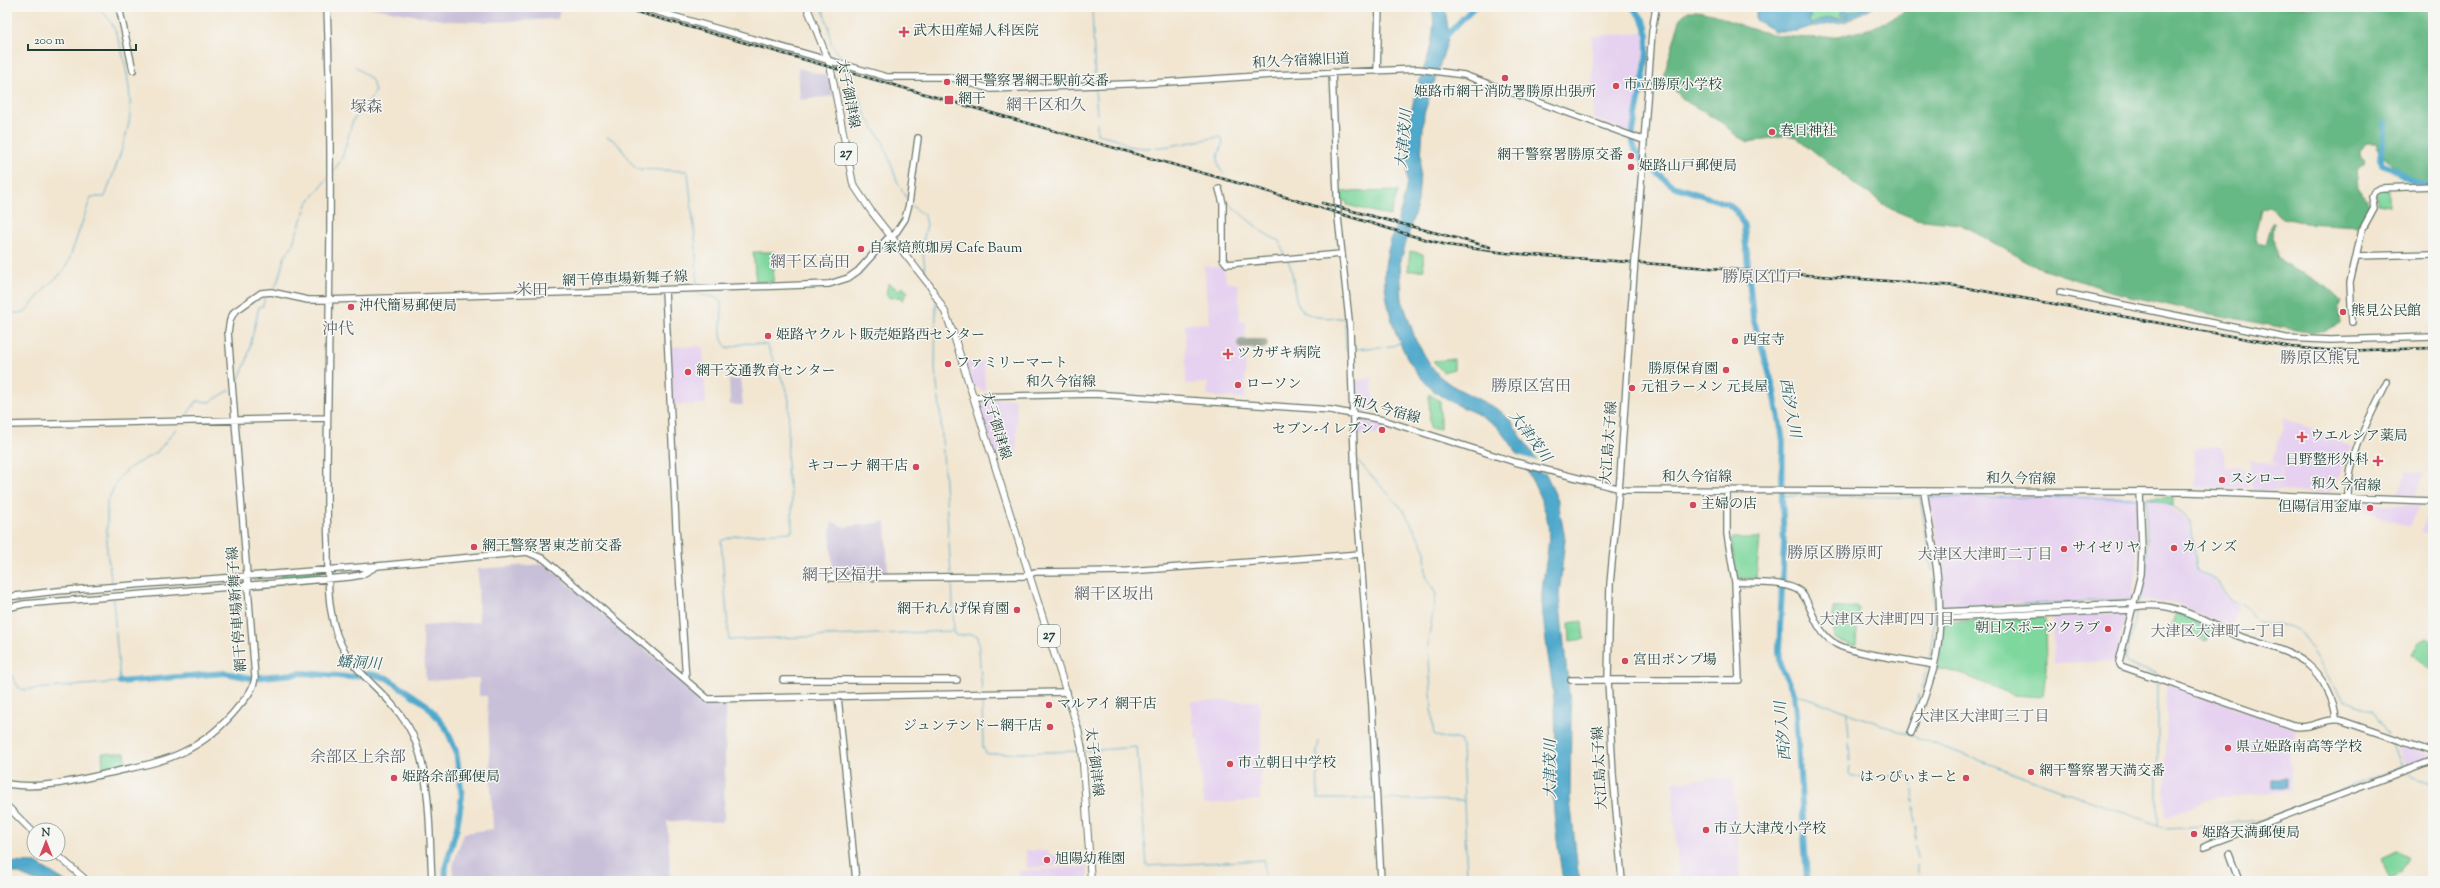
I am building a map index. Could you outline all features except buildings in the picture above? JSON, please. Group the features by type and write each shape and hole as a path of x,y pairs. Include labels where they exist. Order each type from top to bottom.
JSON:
{"main road":[{"name":"太子御津線","path":"807,7 828,60 853,184 939,298 949,322 1067,692 1082,749 1092,881"},
{"path":"7,806 26,825"},
{"path":"65,862 87,881"}],"street":[{"path":"119,7 121,25 133,70"},
{"path":"327,7 329,51 327,418 328,570 332,619 345,652 357,670 397,711 412,734 421,755 425,780 432,881"},
{"name":"和久今宿線旧道","path":"641,7 887,76 950,78 991,89 1153,84 1332,72 1418,69 1444,71 1464,75 1643,140"},
{"path":"1377,71 1379,7"},
{"name":"大江島太子線","path":"1622,881 1615,813 1608,680 1610,584 1619,489 1643,140 1652,32 1656,7"},
{"path":"1332,72 1336,183 1341,254 1350,329 1354,413 1354,475 1372,714 1380,881"},
{"name":"網干停車場新舞子線","path":"7,784 26,786 56,784 165,760 184,752 218,728 242,702 255,679 228,332 230,320 234,312 246,302 266,292 308,300 328,300 665,290 822,284 839,281 858,271 903,224 909,204 918,138"},
{"path":"2352,322 2350,283 2362,230 2374,208 2372,197 2374,192 2381,188 2433,186"},
{"path":"1219,189 1223,203 1223,259 1226,264 1341,254"},
{"path":"2357,256 2433,254"},
{"path":"665,290 676,526 686,680"},
{"path":"2060,292 2286,338 2330,340 2433,337"},
{"path":"2348,498 2348,479 2351,464 2387,382"},
{"name":"和久今宿線","path":"973,397 1055,394 1112,395 1308,408 1354,413 1515,462 1619,489 2192,492 2433,501"},
{"path":"7,425 327,418"},
{"path":"1572,680 1739,680 1735,582 1727,534 1728,490"},
{"path":"1911,734 1934,665 1940,615 1938,574 1924,491"},
{"path":"2140,492 2142,566 2119,662 2123,667 2144,672 2293,726 2307,727 2336,719 2433,752"},
{"path":"7,608 24,604 248,587 361,576 377,566 527,552 538,555 702,695 711,699 1067,692"},
{"path":"831,578 961,578 1029,574 1035,572 1128,571 1186,565 1361,554"},
{"path":"7,597 57,591 387,565"},
{"path":"1735,582 1794,588 1802,593 1818,629 1839,646 1934,665"},
{"path":"1940,615 2132,607 2174,608 2194,614 2230,633 2297,657 2308,665 2319,678 2330,697 2336,719"},
{"path":"783,680 957,680"},
{"path":"838,697 856,881"},
{"path":"2204,846 2433,760"},
{"path":"2229,854 2239,881"}],"shaded area":[{"path":"367,7 560,7 558,19 490,22 448,21"},
{"name":"市立勝原小学校","path":"1643,33 1645,43 1632,133 1593,118 1592,36"},
{"path":"798,68 830,77 834,96 800,100"},
{"path":"1204,266 1224,268 1226,282 1238,284 1240,321 1245,322 1246,325 1245,399 1207,396 1208,383 1186,384 1185,324 1209,323"},
{"name":"網干交通教育センター","path":"701,346 703,348 706,404 672,405 670,347"},
{"path":"984,361 985,391 983,391 973,385 965,362"},
{"path":"1372,378 1374,413 1355,408 1354,381"},
{"path":"740,379 743,405 730,405 729,380"},
{"path":"1016,399 1017,454 995,455 980,408 987,400"},
{"path":"1355,418 1390,428 1390,432 1356,436"},
{"path":"2284,418 2350,445 2351,448 2330,493 2275,491 2283,466 2271,462 2284,426"},
{"path":"2217,446 2223,448 2225,467 2240,466 2240,469 2246,469 2248,489 2196,488 2193,449"},
{"path":"2248,460 2282,466 2274,491 2252,490"},
{"path":"2407,470 2423,474 2415,496 2397,495"},
{"path":"1931,496 2134,496 2137,499 2137,566 2132,596 2129,598 2027,603 2018,602 1946,607 1943,605 1936,530 1929,498"},
{"path":"2148,499 2167,505 2189,522 2196,572 2213,578 2224,595 2239,605 2230,628 2182,606 2160,601 2140,601 2149,548 2146,501"},
{"path":"2340,502 2392,504 2419,505 2410,527"},
{"path":"2430,505 2433,505 2433,538 2421,531"},
{"path":"832,522 844,527 886,522 888,576 833,575 830,533"},
{"path":"545,564 706,701 726,700 724,819 722,822 667,821 671,881 452,881 454,861 464,833 493,829 487,696 479,696 479,678 426,681 422,626 479,622 478,569"},
{"path":"2126,613 2116,661 2054,663 2052,617"},
{"name":"県立姫路南高等学校","path":"2167,683 2296,729 2290,752 2291,791 2213,798 2167,817 2165,815"},
{"name":"市立朝日中学校","path":"1191,701 1259,701 1261,737 1260,800 1204,804 1198,739 1195,739 1195,725 1192,725"},
{"path":"2395,741 2433,756 2406,766 2401,760"},
{"name":"市立大津茂小学校","path":"1712,778 1733,779 1741,881 1680,881 1674,824 1673,782"},
{"name":"旭陽幼稚園","path":"1026,850 1047,851 1051,855 1068,855 1069,865 1027,868"},
{"path":"1087,867 1088,881 1018,881 1018,871"}],"green space":[{"path":"1812,7 1866,8 1850,12 1842,10 1839,15 1849,14 1847,18 1826,18 1812,24 1809,21"},
{"path":"1910,7 2433,7 2433,182 2416,179 2407,175 2385,158 2376,143 2366,143 2360,151 2360,156 2365,160 2364,164 2356,170 2358,188 2370,205 2366,218 2358,226 2305,223 2283,218 2269,207 2261,210 2255,234 2257,242 2266,244 2272,223 2274,223 2273,239 2278,259 2327,287 2342,301 2339,308 2341,323 2327,330 2312,333 2194,311 2113,292 2035,266 1960,224 1915,219 1891,209 1856,185 1796,137 1786,135 1749,142 1738,137 1722,123 1684,100 1670,86 1664,75 1681,17 1688,11 1709,13 1761,31 1783,36 1805,38 1850,34 1871,28 1891,19"},
{"path":"2381,190 2389,190 2389,206 2377,204 2375,196"},
{"path":"1398,191 1390,216 1347,205 1347,202 1341,200 1341,192"},
{"path":"1410,251 1423,254 1424,270 1408,271"},
{"path":"753,252 775,252 773,282 756,282"},
{"path":"888,283 899,290 902,287 908,292 902,301 901,297 890,298 886,295"},
{"path":"1454,359 1454,369 1443,372 1433,361"},
{"path":"1429,394 1440,401 1440,429 1430,429"},
{"path":"2147,497 2172,497 2172,506"},
{"path":"1733,538 1760,538 1756,579 1738,578 1736,576 1731,540"},
{"path":"321,570 321,576 281,579 281,573"},
{"path":"1833,608 1859,608 1856,644 1853,646 1834,638"},
{"path":"2176,612 2213,626 2207,642 2173,629 2171,627"},
{"path":"2042,617 2045,620 2046,669 2043,697 2013,695 1964,675 1937,668 1944,622"},
{"path":"1582,621 1584,639 1570,641 1569,623"},
{"path":"2428,638 2433,641 2433,671 2412,655 2419,642"},
{"path":"102,753 125,753 126,765 103,771"},
{"path":"2397,851 2408,856 2401,873 2391,880 2382,858"}],"water":[{"name":"大津茂川","path":"1432,7 1445,7 1449,36 1424,114 1418,202 1400,263 1402,300 1416,341 1439,376 1451,385 1499,410 1511,421 1547,476 1558,501 1565,539 1559,595 1571,714 1570,799 1579,881 1563,881 1554,817 1553,796 1556,732 1555,710 1544,629 1542,602 1549,532 1544,508 1524,465 1503,433 1490,421 1445,399 1427,384 1417,372 1401,345 1390,315 1387,300 1385,285 1386,260 1406,188 1410,118 1415,95 1431,46 1433,33"},
{"path":"1756,7 1812,7 1809,21 1812,24 1826,18 1847,19 1849,14 1845,17 1839,15 1842,10 1849,12 1866,8 1861,7 1873,7 1845,22 1810,27 1796,31 1774,31 1756,20"},
{"path":"2273,779 2287,779 2287,788 2273,788"},
{"path":"7,862 36,863 65,881 35,881 17,873 7,872"}],"pier":[{"path":"1514,454 1541,462 1548,474 1521,466"}],"waterway":[{"path":"7,314 25,312 48,285 63,272 69,260 91,197 105,197 124,141 129,122 130,99 129,85 123,56 115,30 110,21 95,7"},
{"path":"822,7 829,28 831,44 845,62"},
{"path":"1092,7 1095,82"},
{"path":"1444,38 1474,7"},
{"name":"西汐入川","path":"1632,7 1644,21 1647,39 1645,66 1633,131 1633,143 1637,155 1673,186 1728,204 1737,212 1744,226 1753,318 1773,386 1783,441 1782,496 1784,543 1779,651 1781,667 1794,693 1807,881"},
{"path":"333,172 342,158 353,120 365,107 375,92 372,80 355,66"},
{"path":"848,69 866,116 883,142 897,181 908,200"},
{"path":"1095,88 1097,115"},
{"path":"1097,123 1097,134 1116,138 1127,146 1140,148 1163,147 1220,137 1223,142 1218,162 1223,173"},
{"path":"2385,123 2381,159 2382,165 2416,182 2427,184"},
{"path":"607,137 617,143 637,169 686,171 688,173 696,247 697,286"},
{"path":"273,289 277,284 284,258 292,246 307,204 327,179"},
{"path":"1228,203 1264,233 1279,241 1285,257"},
{"path":"912,206 925,216 927,224 922,246 926,276"},
{"path":"1288,261 1291,268 1296,298 1302,310 1313,316 1345,319 1346,350 1349,349"},
{"path":"697,291 700,295 714,297 720,301 722,313 722,338 728,348 746,343 767,345 787,391 789,401 787,473 792,499 792,532 734,536 721,541 729,640 953,631"},
{"path":"236,386 247,360 259,307 263,306 265,295"},
{"path":"936,302 935,369 940,408 951,574"},
{"path":"1354,349 1392,346 1402,342"},
{"path":"187,415 196,401 210,402 230,390"},
{"path":"112,584 107,552 107,502 118,479 129,468 157,452 176,429"},
{"path":"1357,460 1404,511 1425,549 1426,576 1436,594 1428,641 1433,729 1434,734 1437,736 1460,740 1462,746 1467,881"},
{"path":"1782,496 1923,497"},
{"path":"1920,497 1932,571"},
{"path":"1928,497 2137,498"},
{"path":"2142,498 2156,500 2170,505 2187,518 2191,523 2197,571 2216,580 2232,601 2244,606 2257,620 2291,627 2302,634 2343,700 2372,710 2388,734"},
{"path":"2139,603 2147,554 2146,499"},
{"path":"952,579 954,634 957,636 971,634 978,636 982,691"},
{"path":"1929,661 1934,625 1934,579"},
{"path":"7,668 19,688 23,690 120,682 113,599"},
{"path":"1943,608 2133,599"},
{"path":"2138,608 2125,661 2126,664 2156,673 2157,676"},
{"path":"1907,733 1928,666"},
{"name":"蟠洞川","path":"120,682 225,673 251,678 304,673 348,677 369,674 387,678 427,705 446,728 456,751 462,796 457,827 446,865 445,881"},
{"path":"2158,681 2158,824"},
{"path":"1794,693 2166,828 2204,826 2209,828 2237,822 2262,820 2401,767"},
{"path":"982,696 983,748 987,754 1080,751"},
{"path":"1847,713 1849,737"},
{"path":"2390,740 2402,769"},
{"path":"1319,741 1317,752 1318,799 1375,799"},
{"path":"1849,742 1850,761"},
{"path":"1085,751 1137,747 1147,866 1264,860 1265,881"},
{"path":"1850,766 1849,774 1851,777 1910,776 1912,785"},
{"path":"2405,772 2413,778 2433,784"},
{"path":"1913,789 1914,803"},
{"path":"1379,799 1463,801"},
{"path":"1914,807 1915,822"},
{"path":"1915,840 1916,826"},
{"path":"1915,846 1917,858"},
{"path":"1917,865 1919,878"}],"taxiway":[{"path":"1242,344 1263,344"}],"railway":[{"path":"619,7 1259,189 1447,245 1506,253 1956,286 2291,347 2336,351 2433,348"},
{"path":"1322,203 1490,247"}],"place":[{"name":"武木田産婦人科医院","path":"904,32"},
{"name":"姫路市網干消防署勝原出張所","path":"1505,78"},
{"name":"網干警察署網干駅前交番","path":"947,82"},
{"name":"市立勝原小学校","path":"1616,86"},
{"name":"網干","path":"949,100"},
{"name":"春日神社","path":"1772,132"},
{"name":"網干警察署勝原交番","path":"1631,156"},
{"name":"姫路山戸郵便局","path":"1631,167"},
{"name":"自家焙煎珈房 Cafe Baum","path":"861,249"},
{"name":"沖代簡易郵便局","path":"351,307"},
{"name":"熊見公民館","path":"2343,312"},
{"name":"姫路ヤクルト販売姫路西センター","path":"768,336"},
{"name":"西宝寺","path":"1735,341"},
{"name":"ツカザキ病院","path":"1228,354"},
{"name":"ファミリーマート","path":"948,364"},
{"name":"勝原保育園","path":"1726,370"},
{"name":"網干交通教育センター","path":"688,372"},
{"name":"ローソン","path":"1238,385"},
{"name":"元祖ラーメン 元長屋","path":"1632,388"},
{"name":"セブン-イレブン","path":"1382,430"},
{"name":"ウエルシア薬局","path":"2302,437"},
{"name":"日野整形外科","path":"2378,461"},
{"name":"キコーナ 網干店","path":"916,467"},
{"name":"スシロー","path":"2222,480"},
{"name":"主婦の店","path":"1693,505"},
{"name":"但陽信用金庫","path":"2370,508"},
{"name":"網干警察署東芝前交番","path":"474,547"},
{"name":"カインズ","path":"2174,548"},
{"name":"サイゼリヤ","path":"2064,549"},
{"name":"網干れんげ保育園","path":"1017,610"},
{"name":"朝日スポーツクラブ","path":"2108,629"},
{"name":"宮田ポンプ場","path":"1625,661"},
{"name":"マルアイ 網干店","path":"1049,705"},
{"name":"ジュンテンドー網干店","path":"1050,727"},
{"name":"県立姫路南高等学校","path":"2228,748"},
{"name":"市立朝日中学校","path":"1230,764"},
{"name":"網干警察署天満交番","path":"2031,772"},
{"name":"姫路余部郵便局","path":"394,778"},
{"name":"はっぴぃまーと","path":"1966,778"},
{"name":"市立大津茂小学校","path":"1706,830"},
{"name":"姫路天満郵便局","path":"2194,834"},
{"name":"旭陽幼稚園","path":"1047,860"}],"district":[{"name":"網干区和久","path":"1046,106"},
{"name":"塚森","path":"366,108"},
{"name":"網干区高田","path":"810,263"},
{"name":"勝原区山戸","path":"1762,278"},
{"name":"米田","path":"532,291"},
{"name":"沖代","path":"338,330"},
{"name":"勝原区熊見","path":"2320,359"},
{"name":"勝原区宮田","path":"1531,387"},
{"name":"勝原区勝原町","path":"1835,554"},
{"name":"大津区大津町二丁目","path":"1985,555"},
{"name":"網干区福井","path":"842,576"},
{"name":"網干区坂出","path":"1114,595"},
{"name":"大津区大津町四丁目","path":"1887,620"},
{"name":"大津区大津町一丁目","path":"2218,632"},
{"name":"大津区大津町三丁目","path":"1982,717"},
{"name":"余部区上余部","path":"358,758"}]}
